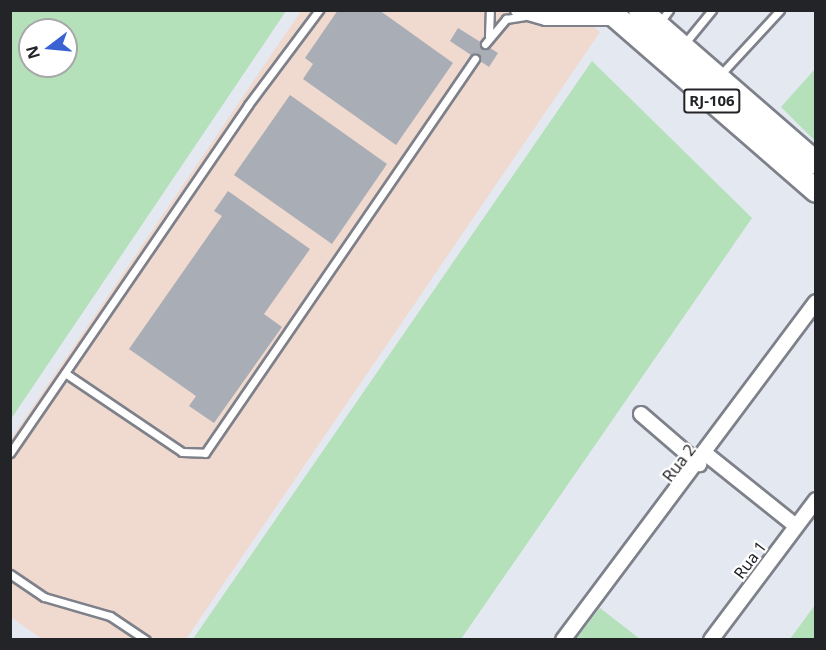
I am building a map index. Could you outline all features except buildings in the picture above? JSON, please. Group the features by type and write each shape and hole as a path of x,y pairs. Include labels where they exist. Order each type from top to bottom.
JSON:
{"highway":[{"name":"RJ-106","path":"640,10 663,18 681,47 816,163"},
{"name":"RJ-106","path":"612,14 816,191"}],"street":[{"path":"524,13 612,14"},
{"name":"Rua 2","path":"563,639 702,459 816,302"},
{"path":"641,414 796,526"},
{"name":"Rua 1","path":"711,639 816,500"}],"lane":[{"path":"10,453 319,10"},
{"path":"490,10 486,42 509,18 524,13"},
{"path":"681,47 712,10"},
{"path":"717,78 780,10"},
{"path":"65,373 182,452 206,453 475,58"},
{"path":"10,574 44,597 110,616 146,639"}],"shaded area":[{"path":"301,11 574,11 600,32 186,639 42,639 11,617 11,439"}],"green space":[{"path":"10,11 286,11 11,419"},
{"path":"592,61 752,218 461,639 193,639"},
{"path":"815,69 815,141 781,107"},
{"path":"815,605 815,639 790,639"},
{"path":"600,608 640,639 576,639"}]}
